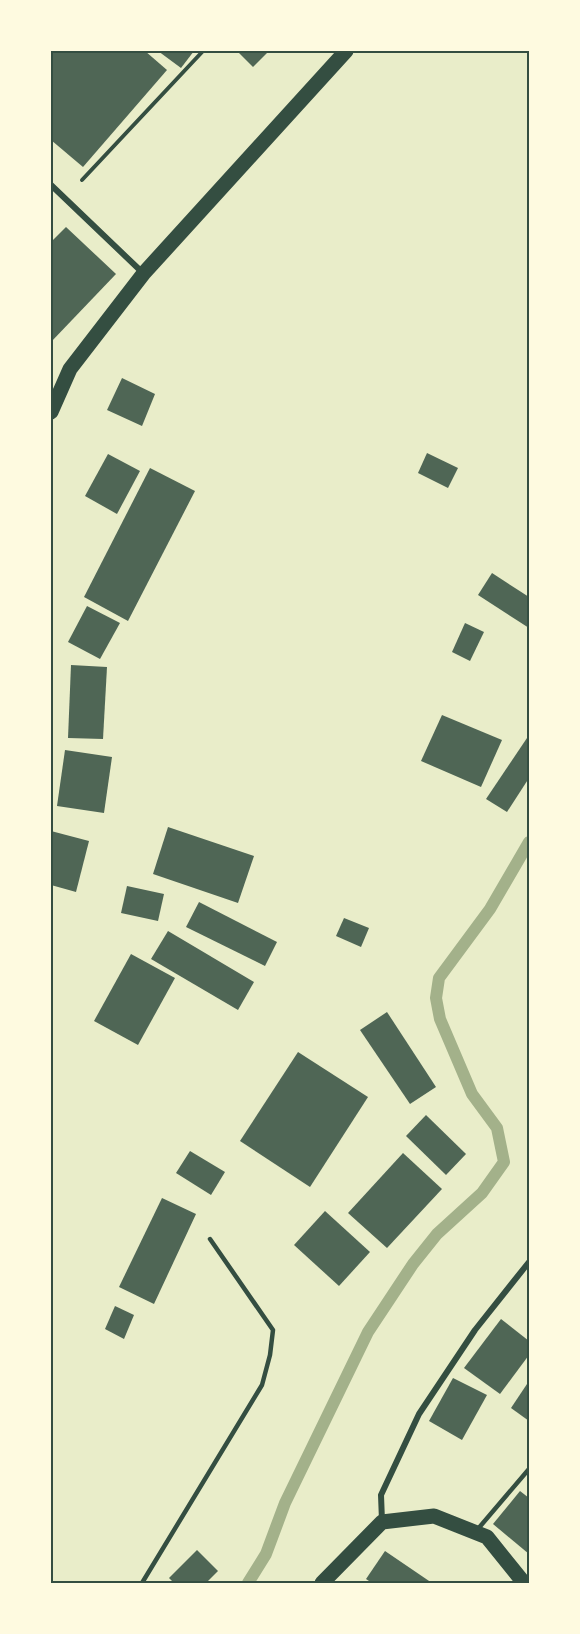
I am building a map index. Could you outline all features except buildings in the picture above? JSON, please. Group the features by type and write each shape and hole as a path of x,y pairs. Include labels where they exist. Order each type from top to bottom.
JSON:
{"main road":[{"path":"51,412 70,369 144,273 346,51"},
{"path":"322,1583 382,1522 434,1516 487,1537 524,1583"}],"street":[{"path":"51,185 144,273"},
{"path":"382,1522 381,1496 418,1414 475,1330 529,1262"}],"lane":[{"path":"142,1583 262,1385 270,1354 273,1330 210,1239"},
{"path":"475,1532 529,1469"}],"path":[{"path":"65,198 203,51"}],"waterway":[{"path":"248,1583 266,1554 285,1503 368,1332 413,1264 437,1234 482,1193 504,1162 497,1128 472,1094 440,1019 436,998 439,978 490,909 529,842"}]}
